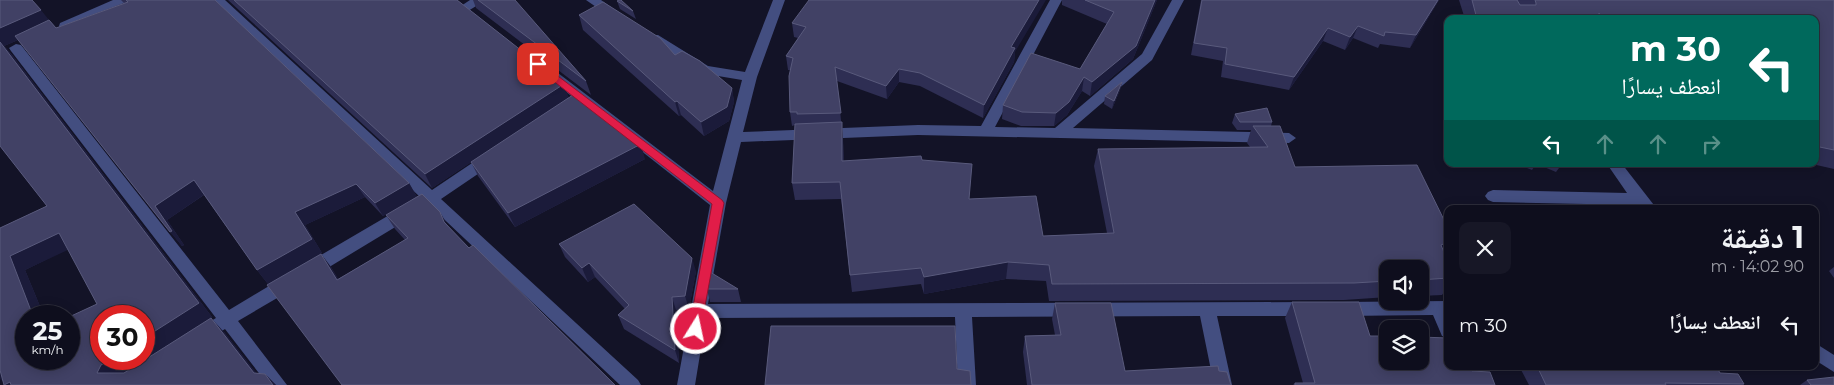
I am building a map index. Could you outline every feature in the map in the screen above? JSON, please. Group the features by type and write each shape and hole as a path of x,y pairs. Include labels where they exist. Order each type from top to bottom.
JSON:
{"street":[{"path":"52,32 124,0"},
{"path":"218,0 632,385"},
{"path":"459,4 480,0"},
{"path":"592,0 624,20"},
{"path":"686,385 718,203 750,77 779,0"},
{"path":"985,132 1056,0"},
{"path":"1058,133 1147,58 1178,0"},
{"path":"459,4 480,20"},
{"path":"640,30 705,70 750,77"},
{"path":"0,55 20,46 278,385"},
{"path":"535,62 718,203"},
{"path":"566,108 582,98"},
{"path":"735,137 918,130 1289,138"},
{"path":"187,344 431,198 502,151"},
{"path":"1616,167 1645,204"},
{"path":"1493,196 1645,204"},
{"path":"699,311 1443,308"},
{"path":"1206,310 1223,385"},
{"path":"963,311 967,385"},
{"path":"1819,353 1834,365"}],"building":[{"path":"0,0 32,0 41,10 0,28"},
{"path":"126,0 215,0 409,183 375,203 356,184 295,212 312,239 257,270 194,180 155,206 172,231 170,232 15,36 49,20 56,28 128,2"},
{"path":"234,0 457,0 564,84 425,174"},
{"path":"478,0 515,0 586,81"},
{"path":"621,0 633,11 617,1"},
{"path":"809,0 1039,0 1011,47 1015,48 984,105 920,73 899,69 886,86 835,67 841,113 797,114 797,112 790,112 789,76 793,58 786,56 806,27 792,23"},
{"path":"1085,0 1155,0 1136,46 1092,82 1084,77 1069,102 1056,113 1022,112 1003,105 1031,53 1080,69 1114,12"},
{"path":"1202,0 1438,0 1416,35 1385,32 1384,36 1358,26 1350,37 1328,28 1294,77 1225,64 1227,48 1194,43"},
{"path":"1472,0 1517,0 1520,5 1536,5 1535,0 1834,0 1834,150 1819,147 1819,15 1600,15 1599,13 1599,15 1476,15"},
{"path":"603,2 660,38 675,55 682,51 700,61 732,88 727,107 701,122 677,101 675,102 579,15"},
{"path":"0,42 199,303 155,331 155,305 95,305 97,304 59,233 10,256 29,305 15,305 15,370 80,370 80,312 90,307 90,370 98,370 97,373 155,370 155,353 211,318 254,373 265,374 273,385 11,385 10,382 4,385 0,370 0,228 47,206 0,146"},
{"path":"1122,82 1114,101 1105,96"},
{"path":"576,93 641,144 508,213 471,162"},
{"path":"1267,108 1272,122 1240,122 1235,114"},
{"path":"842,122 842,161 921,156 922,160 972,164 969,199 1036,196 1043,236 1114,233 1098,149 1268,147 1253,126 1280,126 1295,167 1417,165 1444,220 1444,244 1441,245 1444,252 1444,278 1429,279 1429,260 1379,260 1379,282 1354,283 1052,284 1049,265 1008,262 924,277 921,268 850,275 840,182 792,183 795,124"},
{"path":"422,194 440,212 444,222 469,248 473,245 615,385 342,385 267,285 321,254 337,280 408,238 386,215"},
{"path":"634,204 692,258 685,296 672,297 675,350 618,315 629,305 589,263 582,268 559,244"},
{"path":"710,272 738,289 707,289"},
{"path":"1292,302 1359,302 1370,336 1379,336 1379,370 1429,370 1429,337 1444,338 1444,370 1490,372 1495,385 1295,385 1295,383 1315,383"},
{"path":"1055,303 1111,303 1125,371 1218,366 1219,371 1227,372 1231,385 1032,385 1025,336 1061,335"},
{"path":"771,326 955,326 957,369 970,371 971,385 765,385"},
{"path":"1539,370 1718,370 1720,373 1738,374 1744,384 1665,383 1666,385 1546,385"},
{"path":"1834,377 1834,385 1811,385 1807,380"}],"route":[{"path":"538,64 718,203 696,329"}]}
